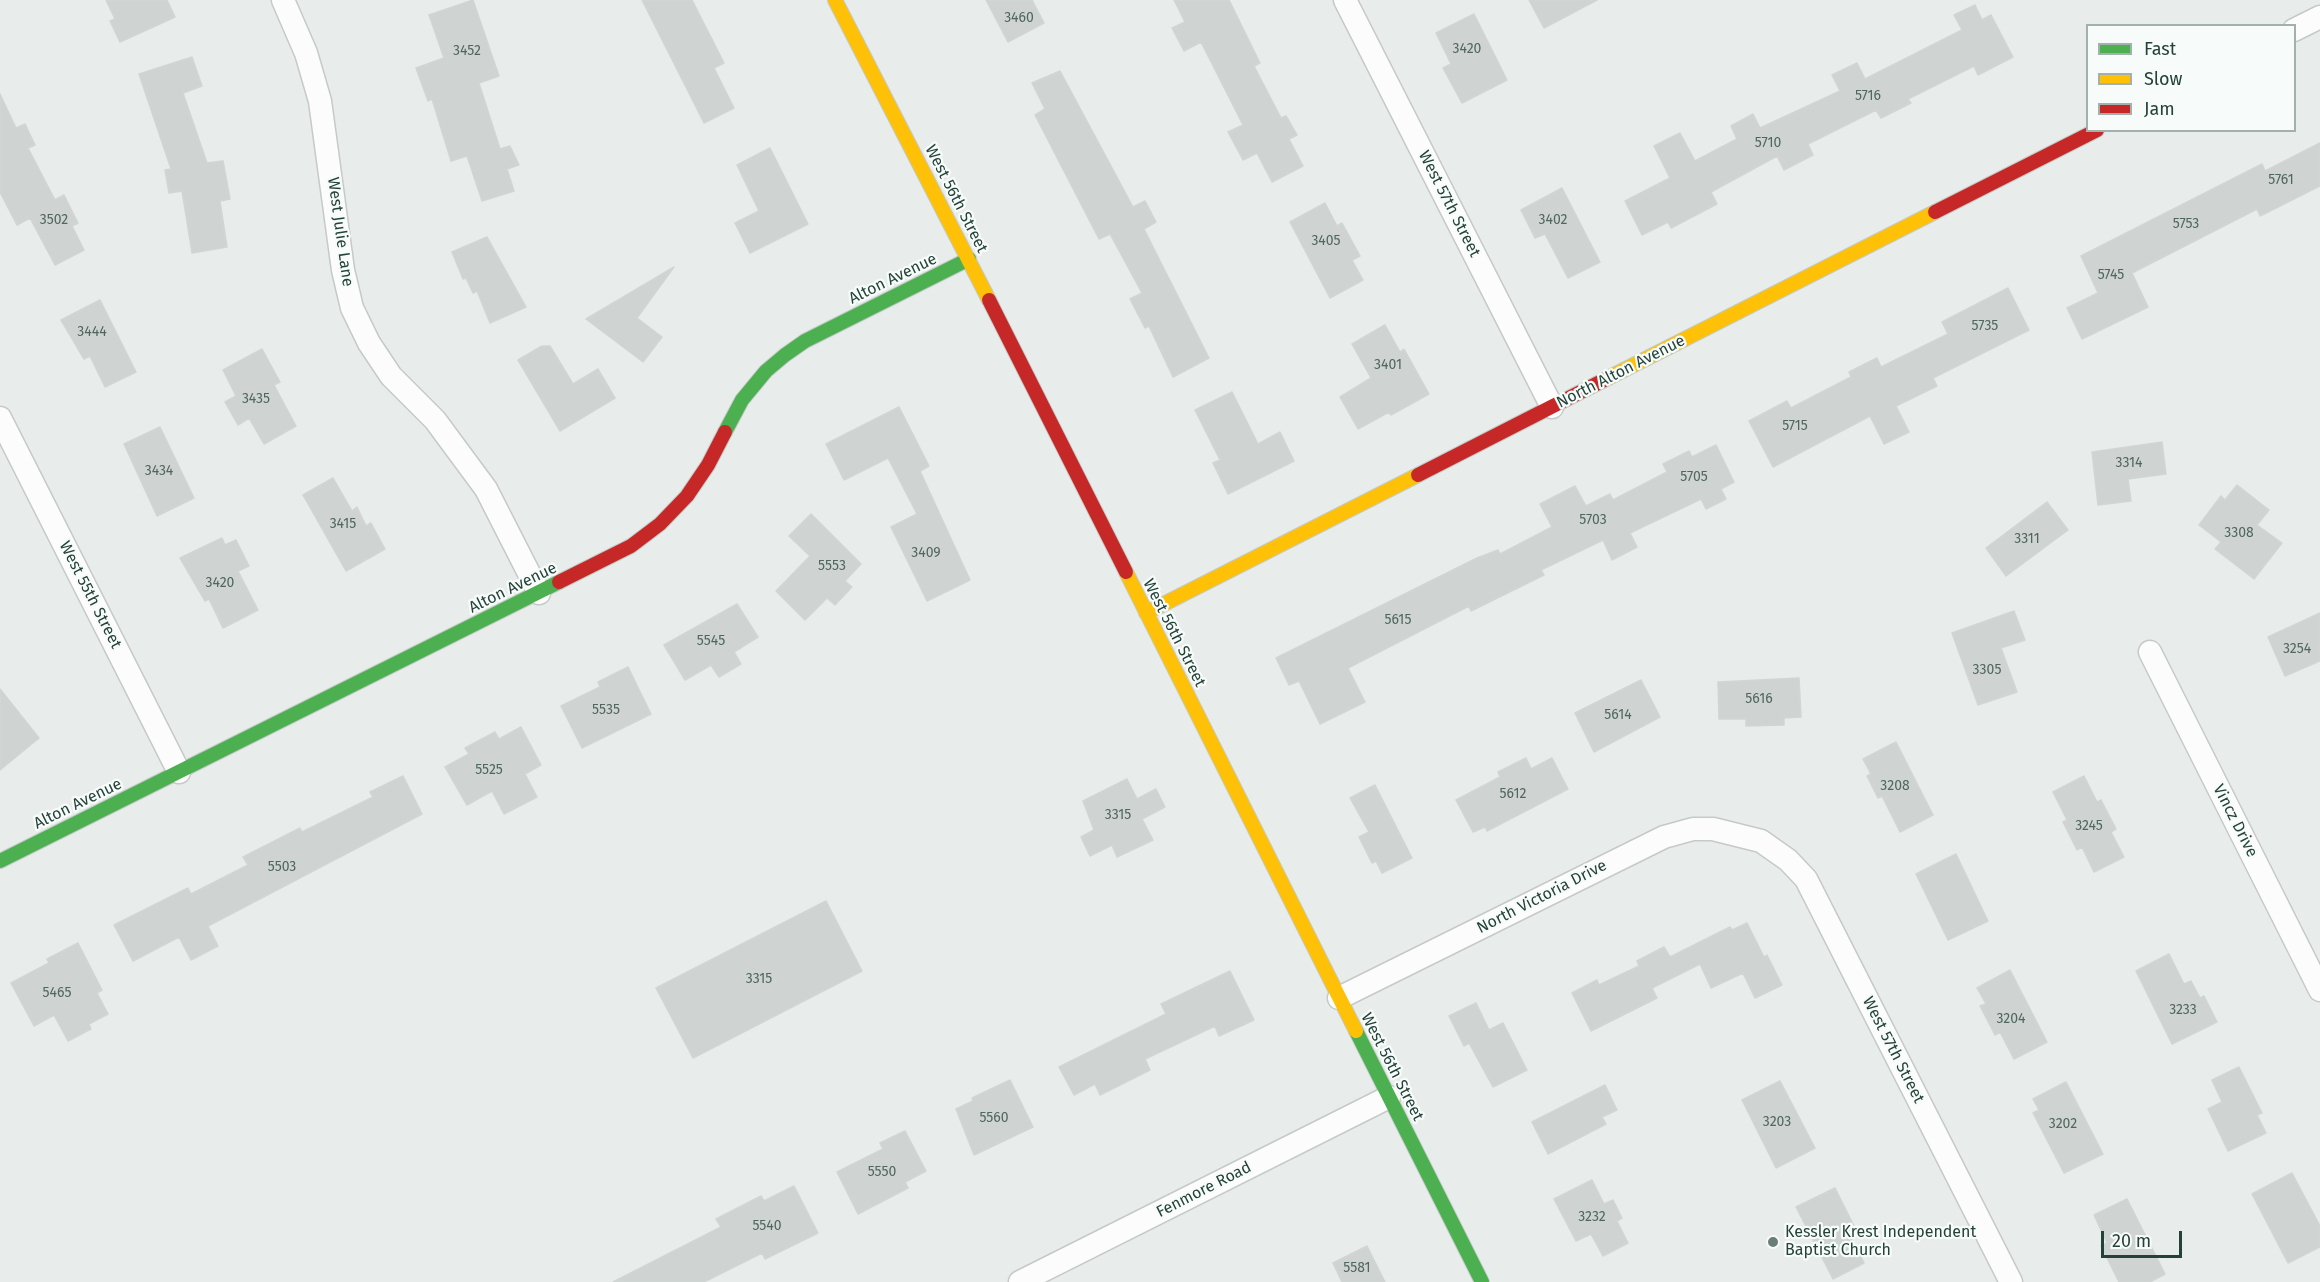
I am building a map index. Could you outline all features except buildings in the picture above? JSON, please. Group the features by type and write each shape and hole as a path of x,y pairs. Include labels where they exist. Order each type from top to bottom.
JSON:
{"street":[{"name":"West Julie Lane","path":"284,0 306,53 320,101 343,270 352,308 369,343 391,376 435,420 486,489 539,593"},
{"name":"West 56th Street","path":"835,0 969,259 1482,1282"},
{"name":"West 57th Street","path":"1345,0 1552,407"},
{"path":"2296,29 2320,17"},
{"name":"North Alton Avenue","path":"1146,613 2093,132"},
{"name":"Alton Avenue","path":"0,861 619,554 669,515 696,485 742,400 762,376 785,355 817,335 969,259"},
{"name":"West 55th Street","path":"0,418 179,772"},
{"name":"Vincz Drive","path":"2150,652 2320,990"},
{"name":"North Victoria Drive","path":"1339,999 1664,837 1693,829 1713,829 1753,837"},
{"name":"West 57th Street","path":"1753,837 1788,860 1806,879 2011,1282"},
{"name":"Fenmore Road","path":"1020,1282 1389,1097"}],"traffic: fast":[{"path":"725,432 742,400 766,371 785,355 805,341 969,259"},
{"path":"0,861 559,582"},
{"path":"1356,1031 1482,1282"}],"traffic: slow":[{"path":"835,0 989,300"},
{"path":"1608,378 1935,212"},
{"path":"1146,613 1418,475"},
{"path":"1126,572 1356,1031"}],"traffic: jam":[{"path":"1935,212 2093,132"},
{"path":"989,300 1126,572"},
{"path":"1418,475 1608,378"},
{"path":"559,582 631,546 660,524 687,496 708,465 725,432"}],"place":[{"name":"Kessler Krest Independent Baptist Church","path":"1773,1242"}]}
